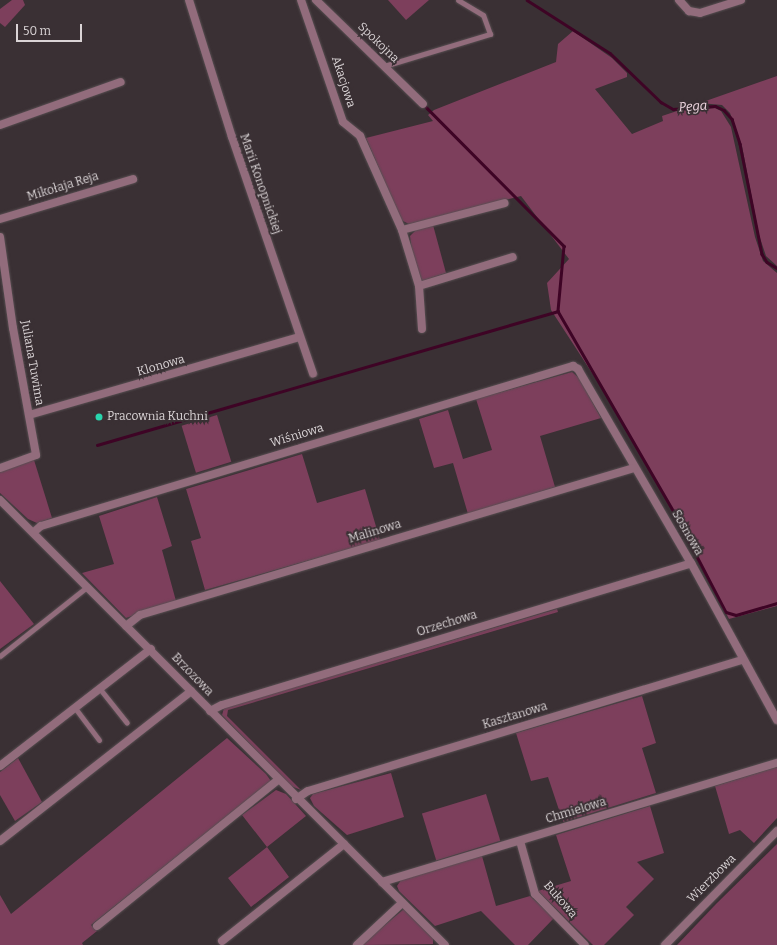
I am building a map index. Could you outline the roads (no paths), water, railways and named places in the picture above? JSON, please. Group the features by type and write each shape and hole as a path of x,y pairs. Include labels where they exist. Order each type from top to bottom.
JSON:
{"street":[{"name":"Marii Konopnickiej","path":"189,0 298,337 312,374"},
{"name":"Akacjowa","path":"301,0 343,122 360,136 402,230 419,286 422,329"},
{"name":"Spokojna","path":"316,0 423,104"},
{"path":"679,0 689,11 700,13 741,0"},
{"path":"0,125 121,82"},
{"name":"Mikołaja Reja","path":"0,219 133,179"},
{"path":"402,230 505,203"},
{"name":"Juliana Tuwima","path":"0,237 36,455 0,468"},
{"path":"419,286 513,257"},
{"name":"Klonowa","path":"29,415 298,337"},
{"name":"Sosnowa","path":"569,367 578,369 634,468 691,563 777,720"},
{"name":"Wiśniowa","path":"34,532 41,526 569,367"},
{"name":"Malinowa","path":"126,626 140,615 634,468"},
{"name":"Brzozowa","path":"1,504 34,532 126,626 151,649 296,799 344,844 442,944"},
{"name":"Orzechowa","path":"210,711 230,703 691,563"},
{"path":"0,766 151,649"},
{"name":"Kasztanowa","path":"296,799 308,791 743,660"},
{"path":"0,841 191,691"},
{"name":"Chmielowa","path":"382,882 777,762"},
{"path":"97,926 278,780"},
{"name":"Wierzbowa","path":"665,945 777,831"},
{"name":"Bukowa","path":"520,841 535,894 586,945"},
{"path":"222,941 344,844"},
{"path":"357,945 402,903"}],"lane":[{"path":"384,66 490,34 483,15 458,0"},
{"path":"0,656 88,586"},
{"path":"100,689 127,723"},
{"path":"75,708 99,740"}],"waterway":[{"name":"Pęga","path":"527,0 610,53 661,102 673,109 715,106 724,110 732,119 740,144 762,254 767,262 777,268"},
{"path":"426,107 564,246 558,311 675,514 726,612 736,615 777,603"},
{"path":"97,445 558,311"}],"place":[{"name":"Pracownia Kuchni","path":"99,417"}]}
